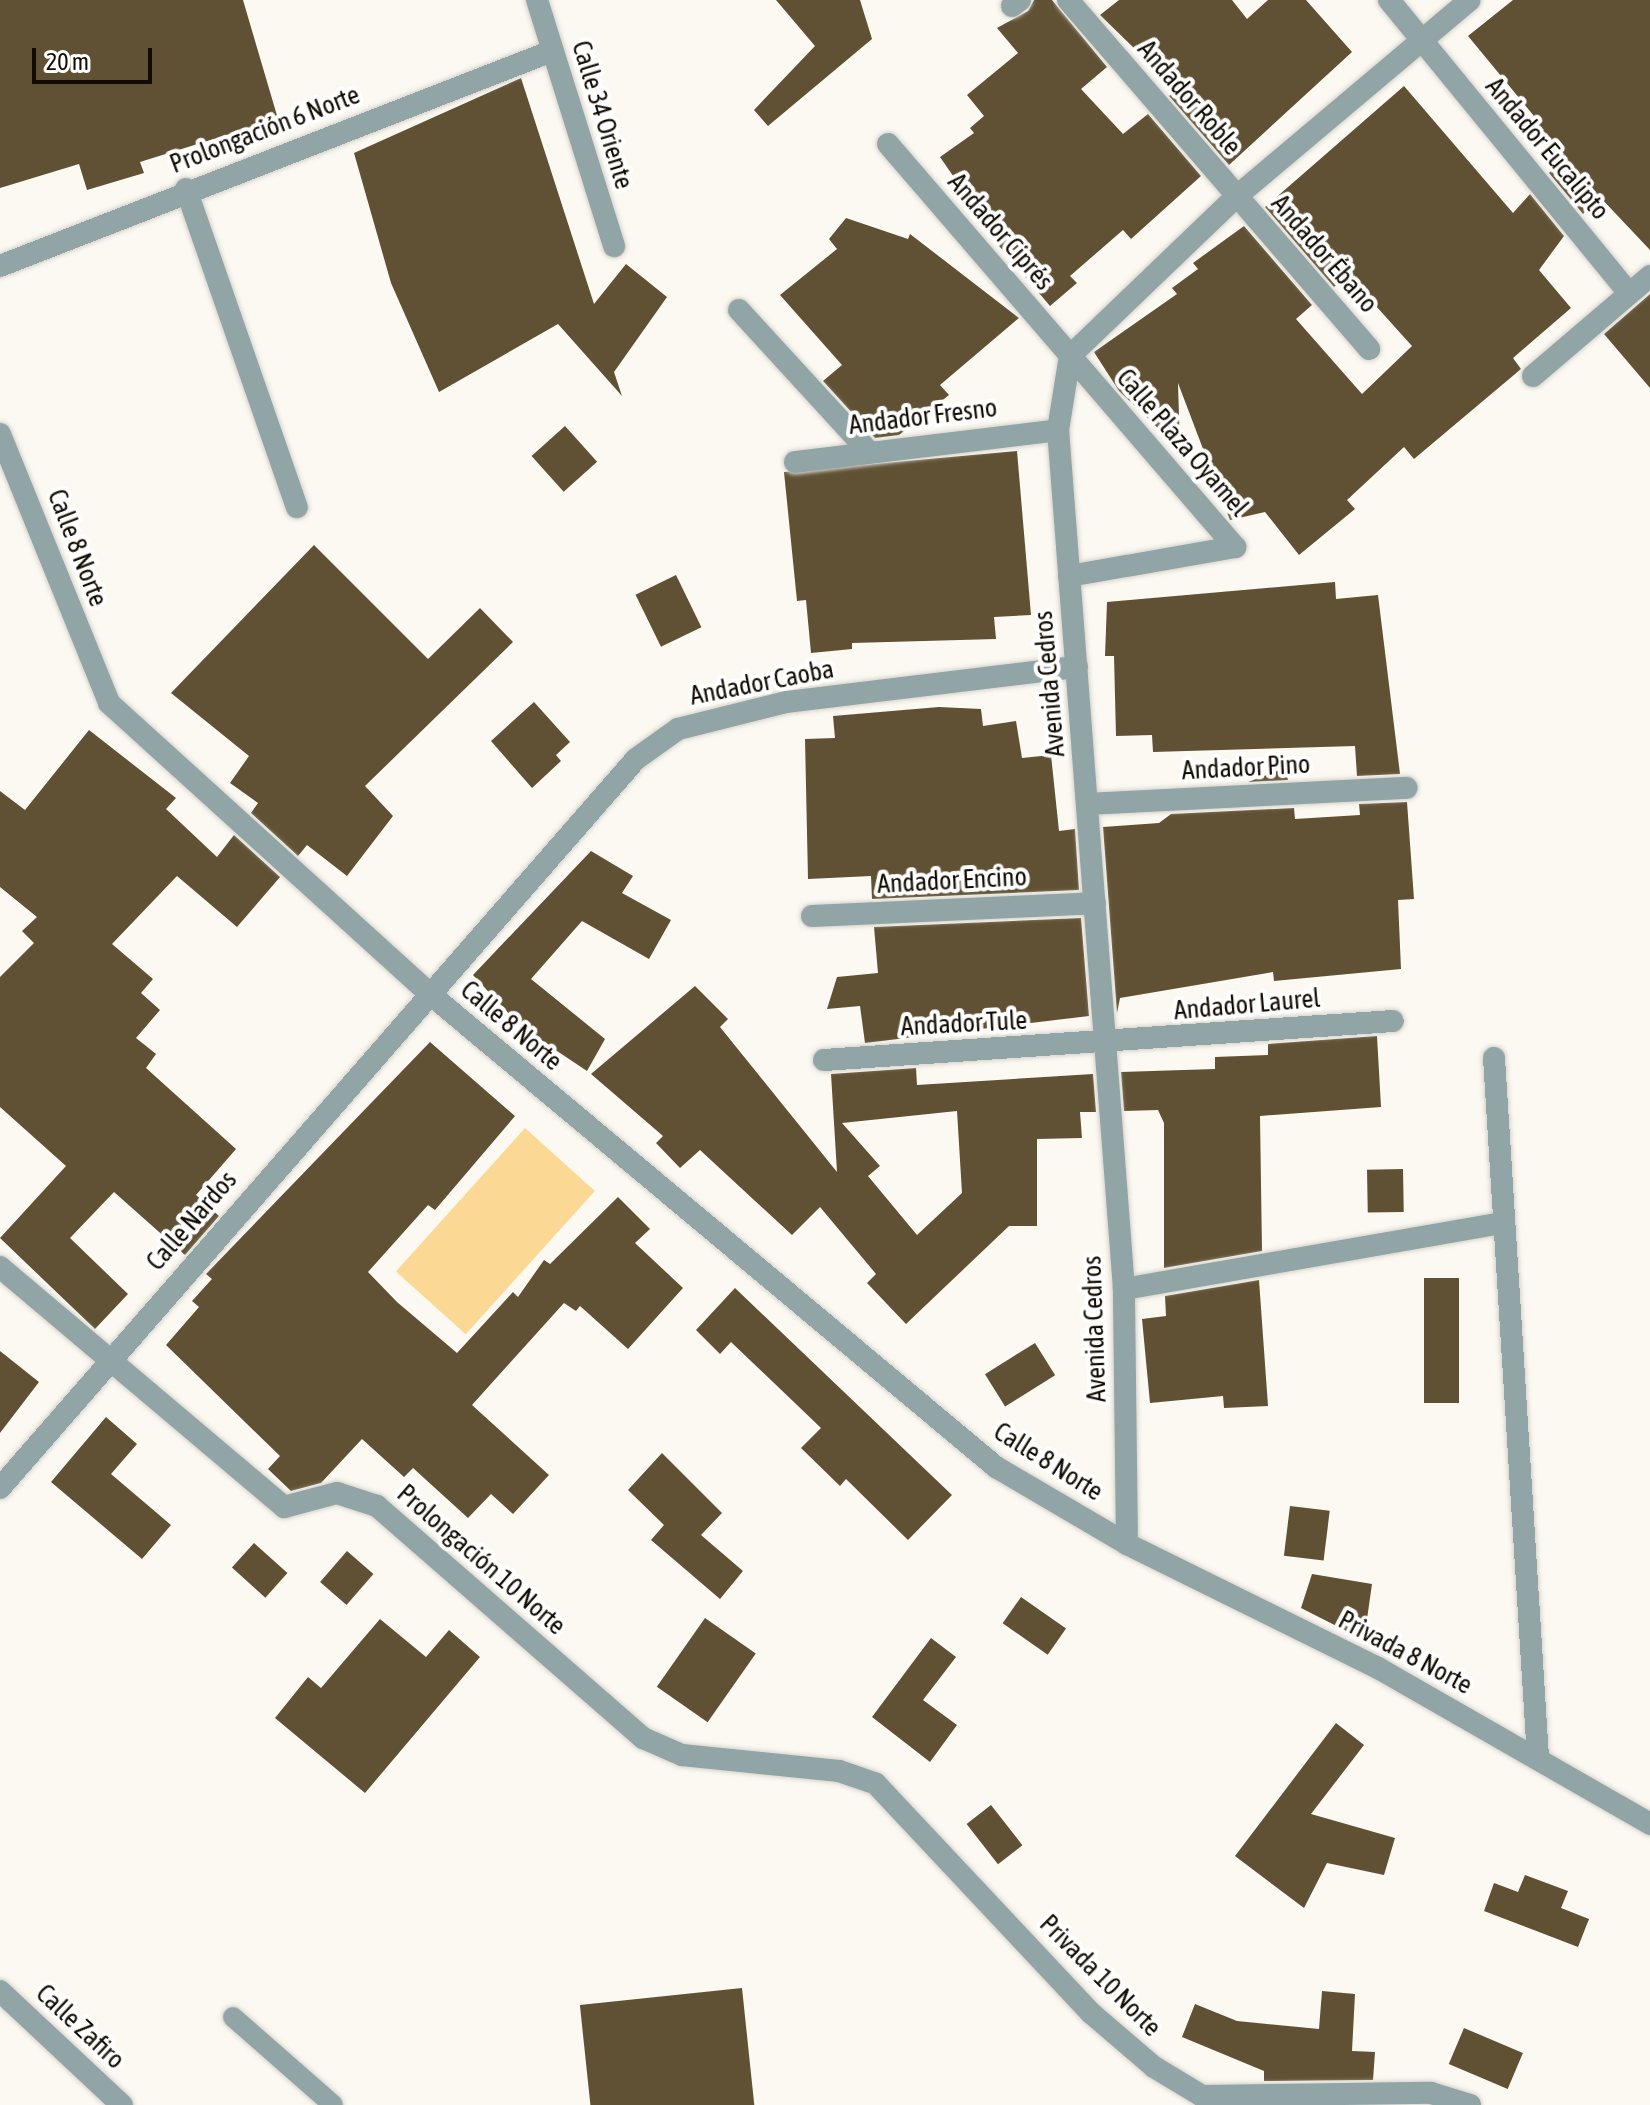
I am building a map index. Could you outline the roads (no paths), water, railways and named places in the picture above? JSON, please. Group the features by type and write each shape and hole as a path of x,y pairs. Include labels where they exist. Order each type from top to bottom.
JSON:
{"street":[{"name":"Calle 34 Oriente","path":"537,0 614,246"},
{"name":"Andador Roble","path":"1068,0 1237,196"},
{"name":"Andador Eucalipto","path":"1389,0 1629,293"},
{"path":"1070,356 1237,196 1470,0"},
{"name":"Prolongación 6 Norte","path":"0,266 186,189 552,51"},
{"name":"Andador Ciprés","path":"888,144 1070,356"},
{"path":"186,189 297,507"},
{"name":"Andador Ébano","path":"1237,196 1369,349"},
{"path":"1533,376 1650,276"},
{"path":"739,310 868,451"},
{"name":"Avenida Cedros","path":"1070,356 1058,430 1124,1289 1127,1544"},
{"name":"Calle Plaza Oyamel","path":"1069,576 1235,547 1070,356"},
{"name":"Andador Fresno","path":"795,462 1058,430"},
{"name":"Calle 8 Norte","path":"0,434 109,703 430,994 996,1467 1127,1544"},
{"name":"Andador Caoba","path":"430,994 636,759 678,729 786,702 1077,667"},
{"name":"Andador Pino","path":"1088,804 1407,788"},
{"name":"Andador Encino","path":"812,916 1095,903"},
{"name":"Calle Nardos","path":"0,1488 107,1360 430,994"},
{"name":"Andador Laurel","path":"1107,1044 1393,1021"},
{"name":"Andador Tule","path":"824,1060 1107,1044"},
{"path":"1494,1058 1501,1223 1538,1758"},
{"path":"1124,1289 1501,1223"},
{"path":"0,1267 107,1360"},
{"name":"Prolongación 10 Norte","path":"107,1360 284,1507 337,1493 377,1506 643,1738 682,1755 745,1760"},
{"name":"Privada 8 Norte","path":"1127,1544 1378,1668 1650,1824"},
{"name":"Privada 10 Norte","path":"745,1760 839,1771 876,1784 1091,2013 1154,2067 1202,2096 1431,2093 1470,2105"},
{"name":"Calle Zafiro","path":"1,1995 122,2105"}],"lane":[{"path":"233,2017 333,2105"}]}
